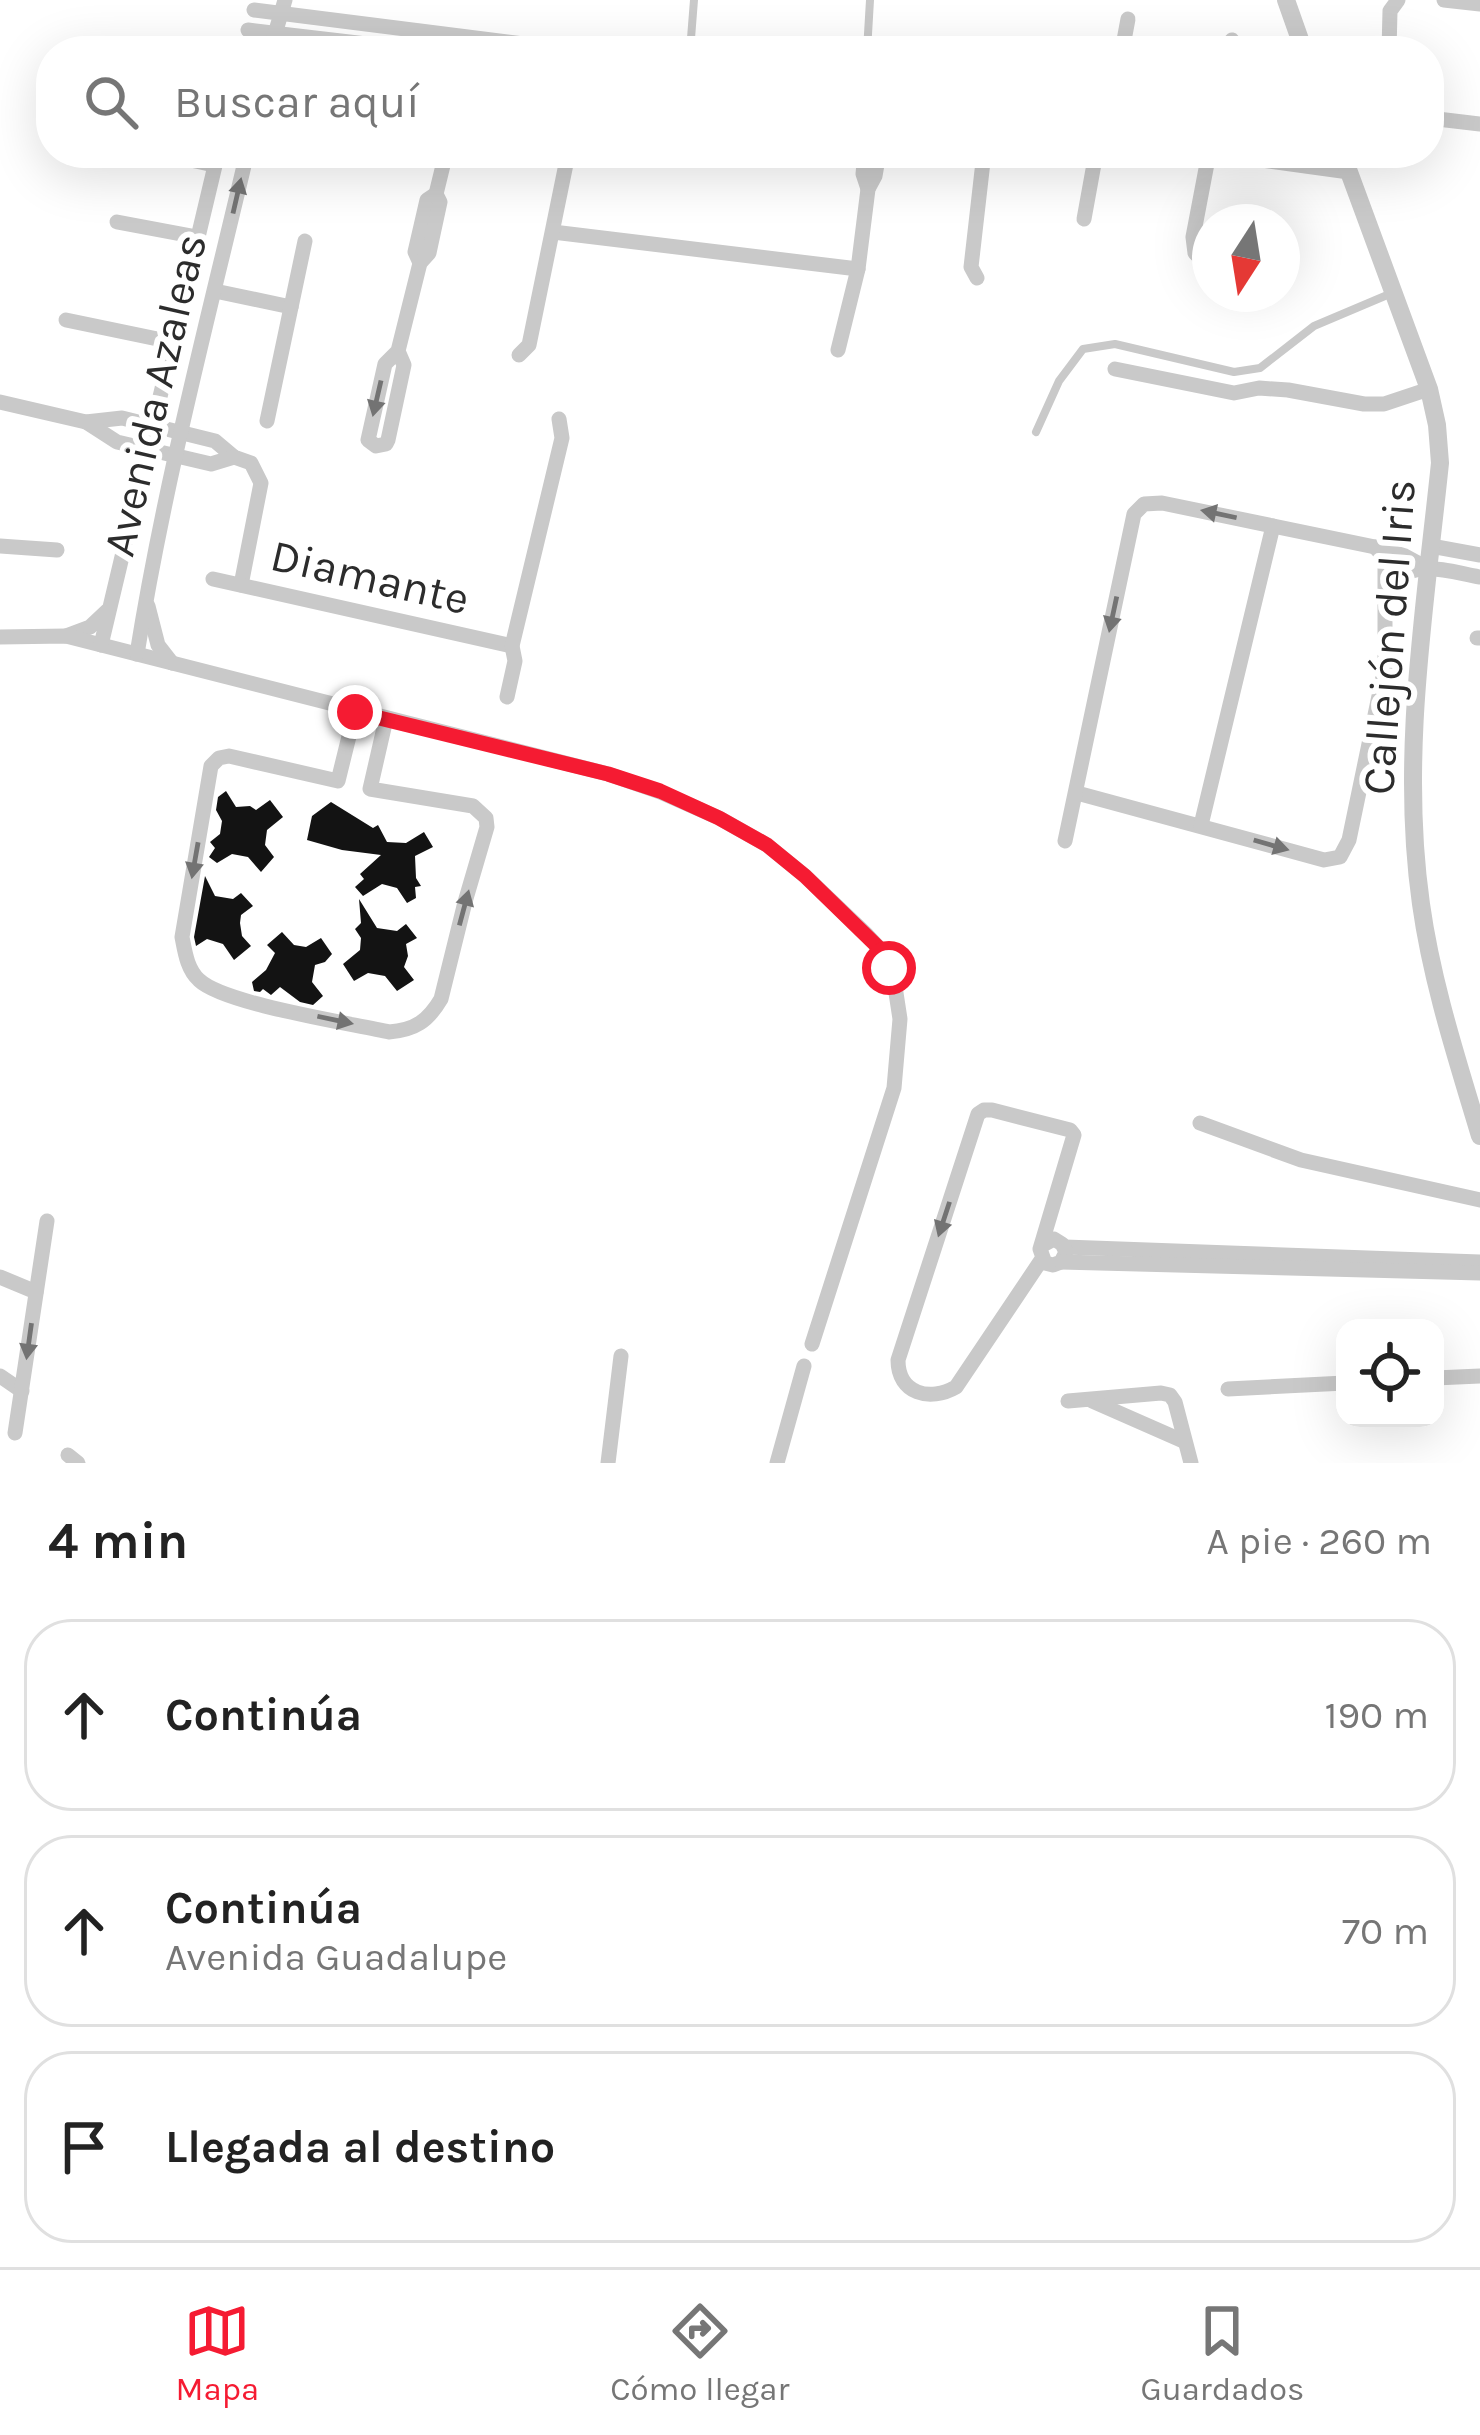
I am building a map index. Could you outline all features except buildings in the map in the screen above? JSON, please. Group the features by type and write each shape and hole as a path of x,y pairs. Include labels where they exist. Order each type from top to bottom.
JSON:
{"street":[{"path":"1286,0 1299,36"},
{"path":"1389,36 1390,11 1398,0"},
{"path":"1444,0 1480,4"},
{"path":"246,36 256,5 426,36"},
{"path":"274,36 282,7"},
{"path":"1125,36 1128,19"},
{"path":"248,30 300,36"},
{"path":"1444,120 1480,124"},
{"name":"Avenida Azaleas","path":"101,645 214,168"},
{"name":"Avenida Azaleas","path":"136,654 243,168"},
{"path":"398,351 404,365 388,440 376,446 368,440 385,364 398,351 420,263 415,252 427,200 436,194 442,168"},
{"path":"519,355 529,344 565,168"},
{"path":"864,168 868,189"},
{"path":"838,350 858,269 868,189 876,168"},
{"path":"976,278 971,267 982,168"},
{"path":"1084,220 1093,168"},
{"path":"1199,204 1206,168"},
{"name":"Callejón del Iris","path":"1348,168 1429,389 1437,424 1440,463 1415,709 1414,810 1420,900 1434,982 1479,1129"},
{"path":"116,222 197,237"},
{"path":"553,232 858,269"},
{"path":"266,421 305,241"},
{"path":"214,291 291,307"},
{"path":"66,320 174,334 205,332"},
{"path":"1114,369 1234,393 1258,388 1288,390 1364,404 1384,404 1429,389"},
{"path":"0,402 86,422 122,418 151,425 215,441 234,457 251,463 262,483 241,585"},
{"name":"Diamante","path":"507,697 515,661 512,646 562,438 559,419"},
{"path":"86,422 117,442 146,449 211,464 234,457"},
{"path":"1065,842 1138,508 1162,502 1375,547 1429,569"},
{"path":"1202,824 1273,526"},
{"path":"0,546 57,550"},
{"path":"1431,546 1480,555"},
{"path":"1077,793 1324,860 1340,857 1349,840 1385,668 1385,564 1375,547"},
{"path":"120,556 153,563"},
{"path":"1386,594 1404,572 1418,567 1480,577"},
{"name":"Diamante","path":"212,579 512,646"},
{"path":"146,598 158,645 172,663"},
{"path":"66,636 90,627 107,611"},
{"path":"0,637 66,636 568,762 660,791 719,818 805,876 881,950 899,1007 894,1088 812,1345"},
{"path":"355,712 338,781 229,756 214,762 182,937 195,977 221,994 389,1032 422,1024 440,999 486,835 486,818 473,806 370,789 386,719"},
{"path":"1042,1252 1074,1136 1070,1130 984,1110 978,1114 898,1360 907,1386 916,1394 927,1395 956,1388 1054,1239 1063,1255 1473,1268"},
{"path":"1200,1123 1301,1160 1480,1200"},
{"path":"15,1433 47,1221"},
{"path":"0,1276 36,1292"},
{"path":"608,1463 621,1356"},
{"path":"777,1463 804,1366"},
{"path":"0,1376 22,1390"},
{"path":"1444,1378 1480,1376"},
{"path":"1228,1389 1336,1383"},
{"path":"1068,1401 1170,1396 1191,1463"},
{"path":"1091,1401 1183,1441"}],"lane":[{"path":"691,36 694,0"},
{"path":"868,36 870,0"},
{"path":"1036,432 1058,381 1083,349 1115,344 1234,373 1260,368 1314,326 1394,292"}],"route":[{"path":"355,712 568,762 660,791 719,818 767,845 805,876 881,950 889,968"}]}
